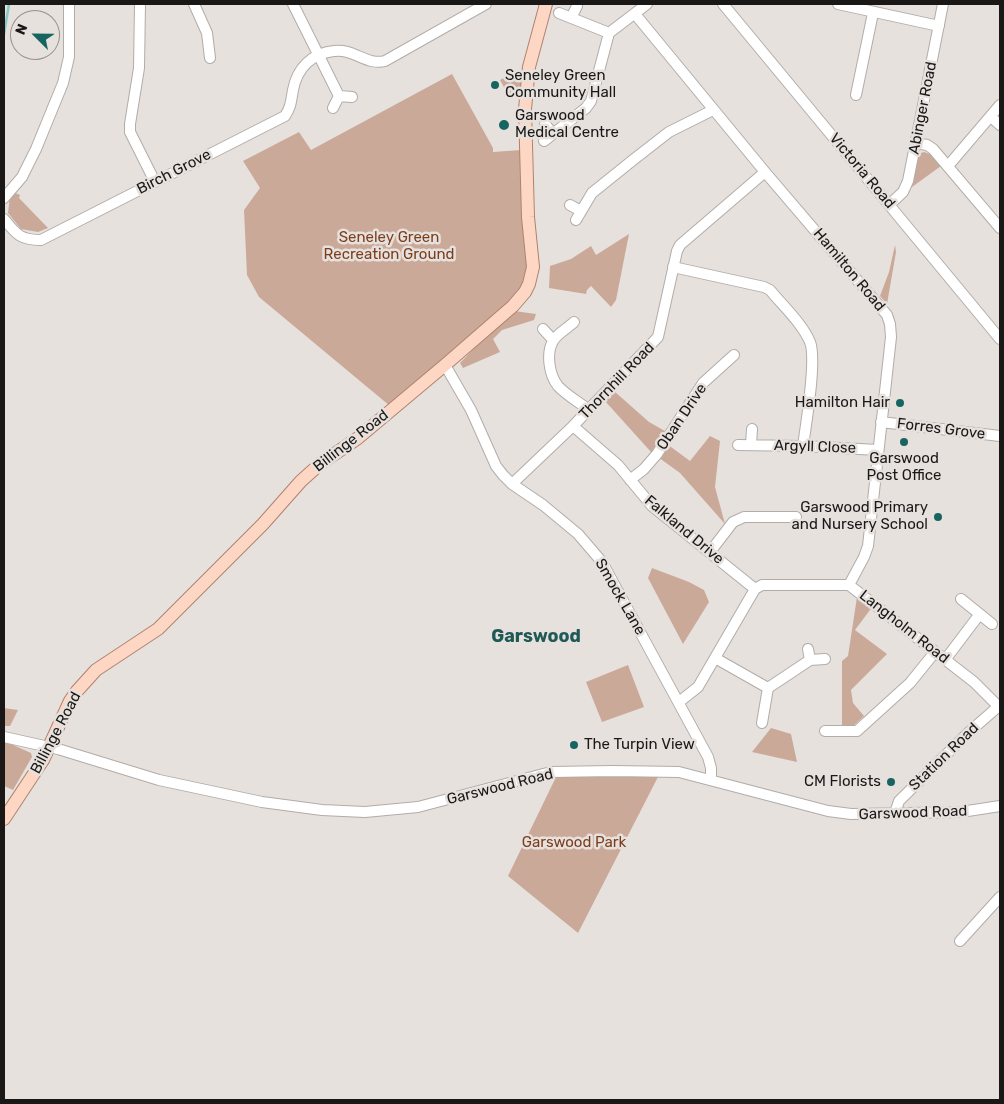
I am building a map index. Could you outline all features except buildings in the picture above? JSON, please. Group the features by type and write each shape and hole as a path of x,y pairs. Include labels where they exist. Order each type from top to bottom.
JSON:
{"main road":[{"name":"Billinge Road","path":"4,819 50,748 70,701 96,670 158,629 263,524 301,480 320,464 364,434 513,306 524,292 532,275 533,254 528,217 525,109 530,67 546,4"}],"street":[{"path":"4,198 22,177 36,149 63,82 69,57 69,4"},
{"path":"152,4 140,6 138,68 130,132 155,182"},
{"path":"194,4 207,33 210,58"},
{"path":"293,4 339,96"},
{"path":"317,54 343,50 373,62 385,61 486,4"},
{"path":"544,141 586,108 591,101 609,33 647,4"},
{"name":"Victoria Road","path":"723,4 1000,339"},
{"path":"838,4 939,26"},
{"name":"Abinger Road","path":"890,205 905,189 916,143 943,4"},
{"path":"571,18 577,6"},
{"path":"854,88 873,12"},
{"path":"559,13 609,33"},
{"name":"Hamilton Road","path":"634,14 887,315 891,337 868,546 850,585"},
{"name":"Birch Grove","path":"4,219 18,235 25,239 41,240 285,116 292,103 297,77 308,61 317,54"},
{"path":"339,96 352,97"},
{"path":"333,108 339,96"},
{"path":"948,166 1000,105"},
{"path":"570,206 579,216 592,193 669,132 713,110"},
{"path":"991,117 1000,125"},
{"path":"545,124 553,134"},
{"path":"916,143 927,145 933,149 1000,228"},
{"name":"Thornhill Road","path":"512,484 589,410 658,337 673,267 680,245 765,172"},
{"path":"673,267 764,287 770,290 805,333 811,344 813,359 803,446"},
{"path":"574,322 554,340 550,350 549,361 557,385 589,410"},
{"path":"543,329 554,340"},
{"name":"Oban Drive","path":"630,480 644,469 657,454 703,384 734,355"},
{"name":"Smock Lane","path":"445,365 471,410 496,466 512,484 544,505 578,534 602,562 708,757 712,768 711,780"},
{"name":"Forres Grove","path":"881,422 1000,436"},
{"name":"Falkland Drive","path":"573,426 618,465 652,506 755,589"},
{"path":"751,445 752,429"},
{"name":"Argyll Close","path":"738,445 878,450"},
{"path":"710,552 733,522 744,518 799,518"},
{"name":"Langholm Road","path":"755,589 762,585 850,585 974,682 999,705"},
{"path":"679,702 698,686 755,589"},
{"path":"961,598 992,624"},
{"path":"945,660 980,615"},
{"path":"856,730 910,683 935,652"},
{"path":"761,722 768,688 809,654 825,659"},
{"path":"715,658 768,688"},
{"name":"Station Road","path":"894,813 899,801 999,705"},
{"path":"825,730 869,730"},
{"name":"Garswood Road","path":"4,737 50,748 159,780 253,800 322,810 365,812 425,805 551,772 679,772 833,812 851,814 961,812 1000,806"},
{"path":"960,941 1000,897"}],"green space":[{"name":"Seneley Green Recreation Ground","path":"452,74 493,148 493,152 521,150 521,206 527,270 525,279 515,298 390,406 259,297 247,275 244,210 260,188 243,161 299,132 311,150"},
{"path":"511,74 522,76 520,92 510,98 500,80"},
{"path":"924,152 932,155 941,166 912,187 918,154"},
{"path":"13,192 20,195 19,198 48,228 38,232 21,229 8,213 10,196"},
{"path":"629,234 616,300 611,307 591,286 586,294 549,288 550,266 571,259 591,246 596,255"},
{"path":"895,245 896,252 887,304 880,296 889,272"},
{"path":"514,311 536,314 534,320 502,330 493,339 500,352 463,368 460,363"},
{"path":"614,391 649,422 672,435 667,444 690,461 710,436 720,441 715,487 725,524 680,473 651,452 605,401"},
{"path":"652,568 689,582 704,590 709,602 683,644 648,578"},
{"path":"857,597 873,606 855,630 887,654 851,690 853,703 864,716 853,726 842,727 842,661 848,656"},
{"path":"628,665 644,707 602,722 586,682"},
{"path":"4,708 18,710 10,726 4,726"},
{"path":"771,728 791,734 797,762 752,752"},
{"path":"4,741 31,753 32,757 13,790 4,786"},
{"name":"Garswood Park","path":"660,773 578,933 508,876 556,777"}],"waterway":[{"path":"4,34 9,4"}],"place":[{"name":"Seneley Green Community Hall","path":"495,85"},
{"name":"Garswood Medical Centre","path":"504,125"},
{"name":"Hamilton Hair","path":"900,403"},
{"name":"Garswood Post Office","path":"904,442"},
{"name":"Garswood Primary and Nursery School","path":"938,517"},
{"name":"The Turpin View","path":"574,745"},
{"name":"CM Florists","path":"891,782"}],"district":[{"name":"Garswood","path":"536,637"}]}
